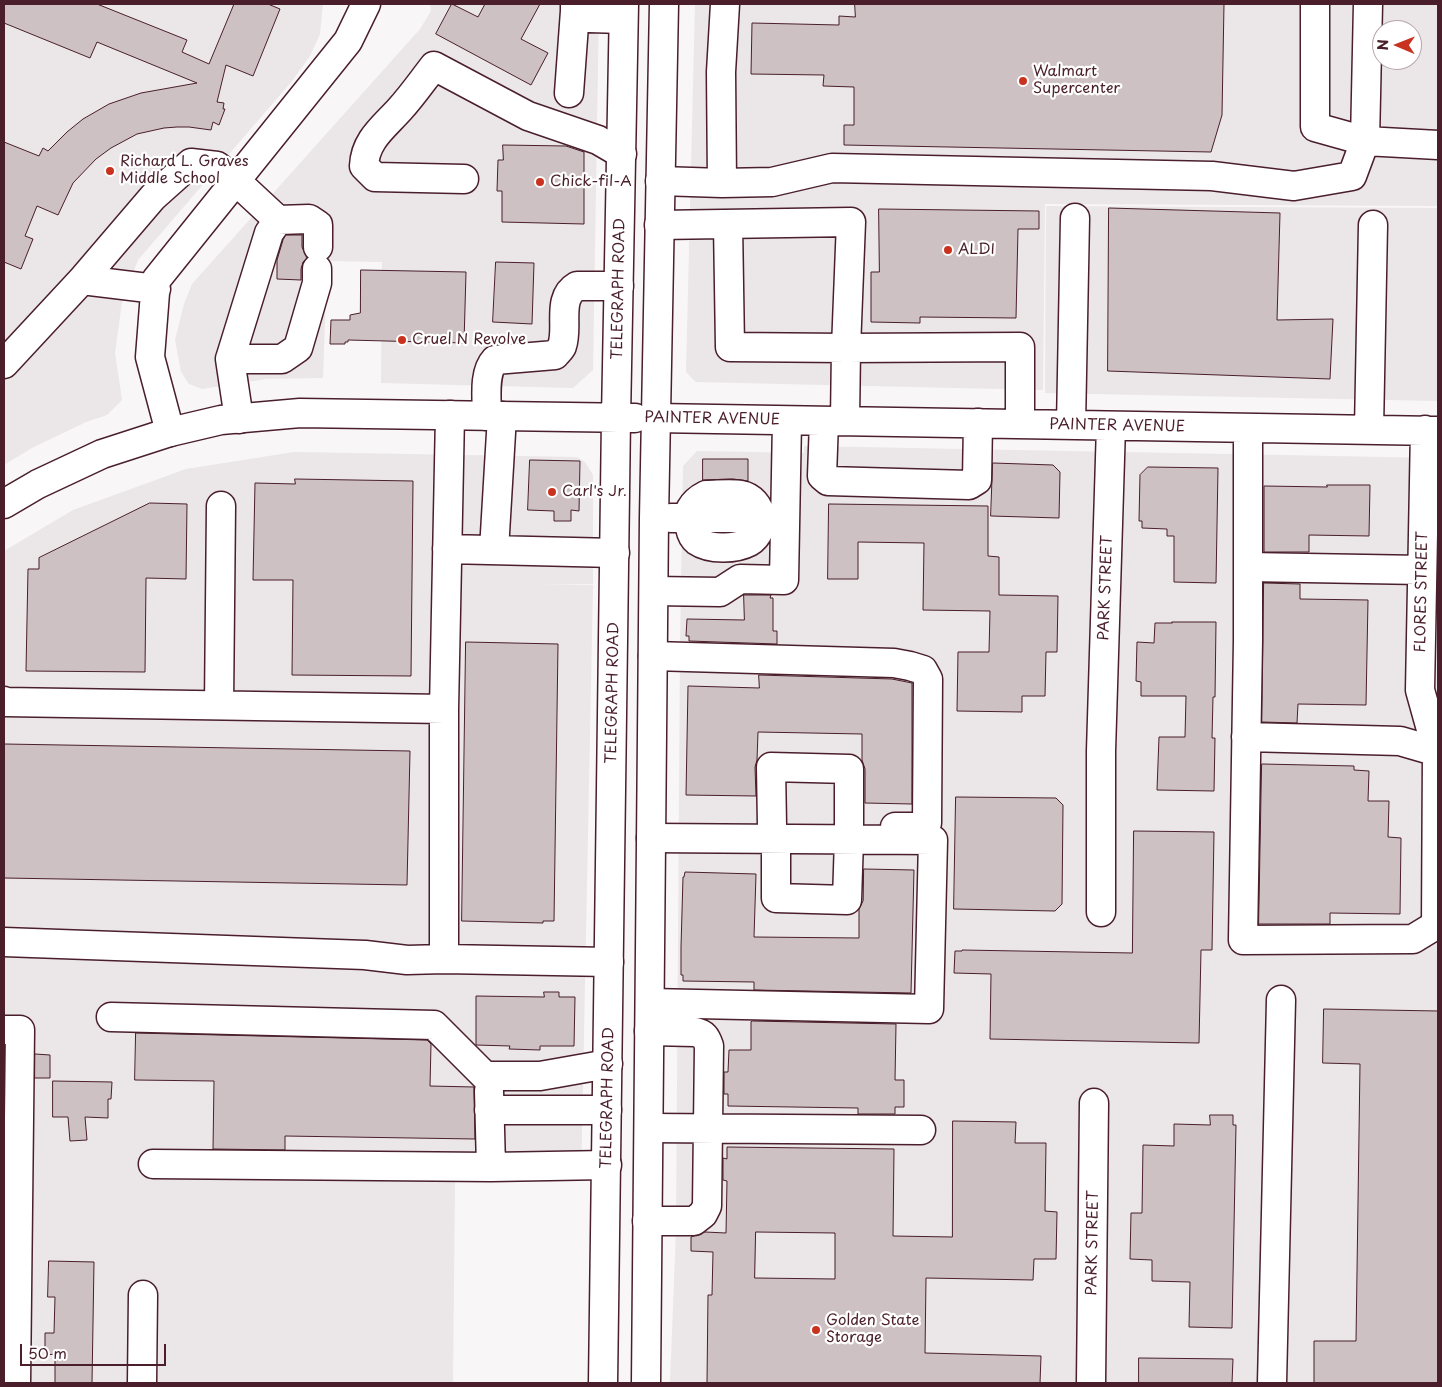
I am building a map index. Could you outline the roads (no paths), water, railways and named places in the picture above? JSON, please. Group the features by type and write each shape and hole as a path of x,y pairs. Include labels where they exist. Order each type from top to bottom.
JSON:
{"main road":[{"path":"170,432 150,357 156,280 348,41 366,4"},
{"path":"646,1383 655,418 664,4"},
{"path":"722,183 721,72 725,4"},
{"path":"1315,4 1315,127 1365,141 1438,145"},
{"path":"464,179 375,177 364,166 364,156 374,135 400,109 434,66 528,116 598,140 622,154 660,181 772,182 832,168 1212,176 1294,186 1352,176 1365,141 1368,4"},
{"path":"575,7 589,18 624,11"},
{"path":"569,93 575,7"},
{"name":"TELEGRAPH ROAD","path":"604,1383 616,418 624,11"},
{"path":"4,364 82,280 153,197 191,163 217,166 236,180 278,220 309,219 318,247 317,283 298,348 282,359 230,359"},
{"path":"1071,425 1075,218"},
{"path":"239,419 230,359 269,233 278,220"},
{"path":"659,225 851,222 846,348 834,421 822,476 828,481 969,485 976,480 978,424"},
{"path":"728,224 730,347 1020,347 1020,424"},
{"path":"1369,430 1373,224"},
{"path":"82,280 156,288"},
{"path":"494,550 494,416 488,374 490,365 495,360 555,355 563,344 565,301 572,289 577,286 619,286"},
{"name":"PAINTER AVENUE","path":"4,504 38,484 102,454 170,432 221,420 300,413 1432,431"},
{"path":"444,959 444,709 450,415"},
{"path":"654,590 720,592 740,579 784,580 773,518 787,421"},
{"name":"PARK STREET","path":"1101,912 1102,751 1111,426"},
{"path":"1248,428 1246,737 1400,742 1438,752"},
{"name":"FLORES STREET","path":"1246,737 1242,940 1413,939 1436,925 1438,752 1420,690 1430,626 1422,570 1432,431"},
{"path":"706,495 741,495 749,498 773,518 756,536 743,545 734,547 706,546 696,541 691,534 687,519 694,503 706,495"},
{"path":"219,705 220,506"},
{"path":"654,518 687,519"},
{"path":"448,549 615,553"},
{"path":"1248,567 1422,570"},
{"path":"653,656 894,663 923,670 928,680 927,823 923,827 849,833"},
{"path":"4,701 444,709"},
{"path":"772,767 849,769 847,900 776,898 774,832 772,767"},
{"path":"650,1004 929,1009 933,840 849,833 651,832"},
{"path":"4,942 366,955 407,960 609,962"},
{"path":"1272,1383 1281,1000"},
{"path":"111,1017 434,1025 485,1076 540,1076 608,1064 649,1065"},
{"path":"4,1030 20,1030 11,1220 16,1383"},
{"path":"647,1221 694,1221 703,1214 708,1206 709,1046 706,1038 696,1032 649,1032"},
{"path":"489,1076 491,1167"},
{"name":"PARK STREET","path":"1091,1383 1094,1103"},
{"path":"489,1110 607,1110"},
{"path":"648,1128 921,1130"},
{"path":"153,1164 491,1167 607,1165"},
{"path":"142,1295 142,1383"}],"place":[{"name":"Walmart Supercenter","path":"1023,81"},
{"name":"Richard L. Graves Middle School","path":"110,171"},
{"name":"Chick-fil-A","path":"540,182"},
{"name":"ALDI","path":"948,250"},
{"name":"Cruel N Revolve","path":"402,340"},
{"name":"Carl's Jr.","path":"552,492"},
{"name":"Golden State Storage","path":"816,1330"}]}
